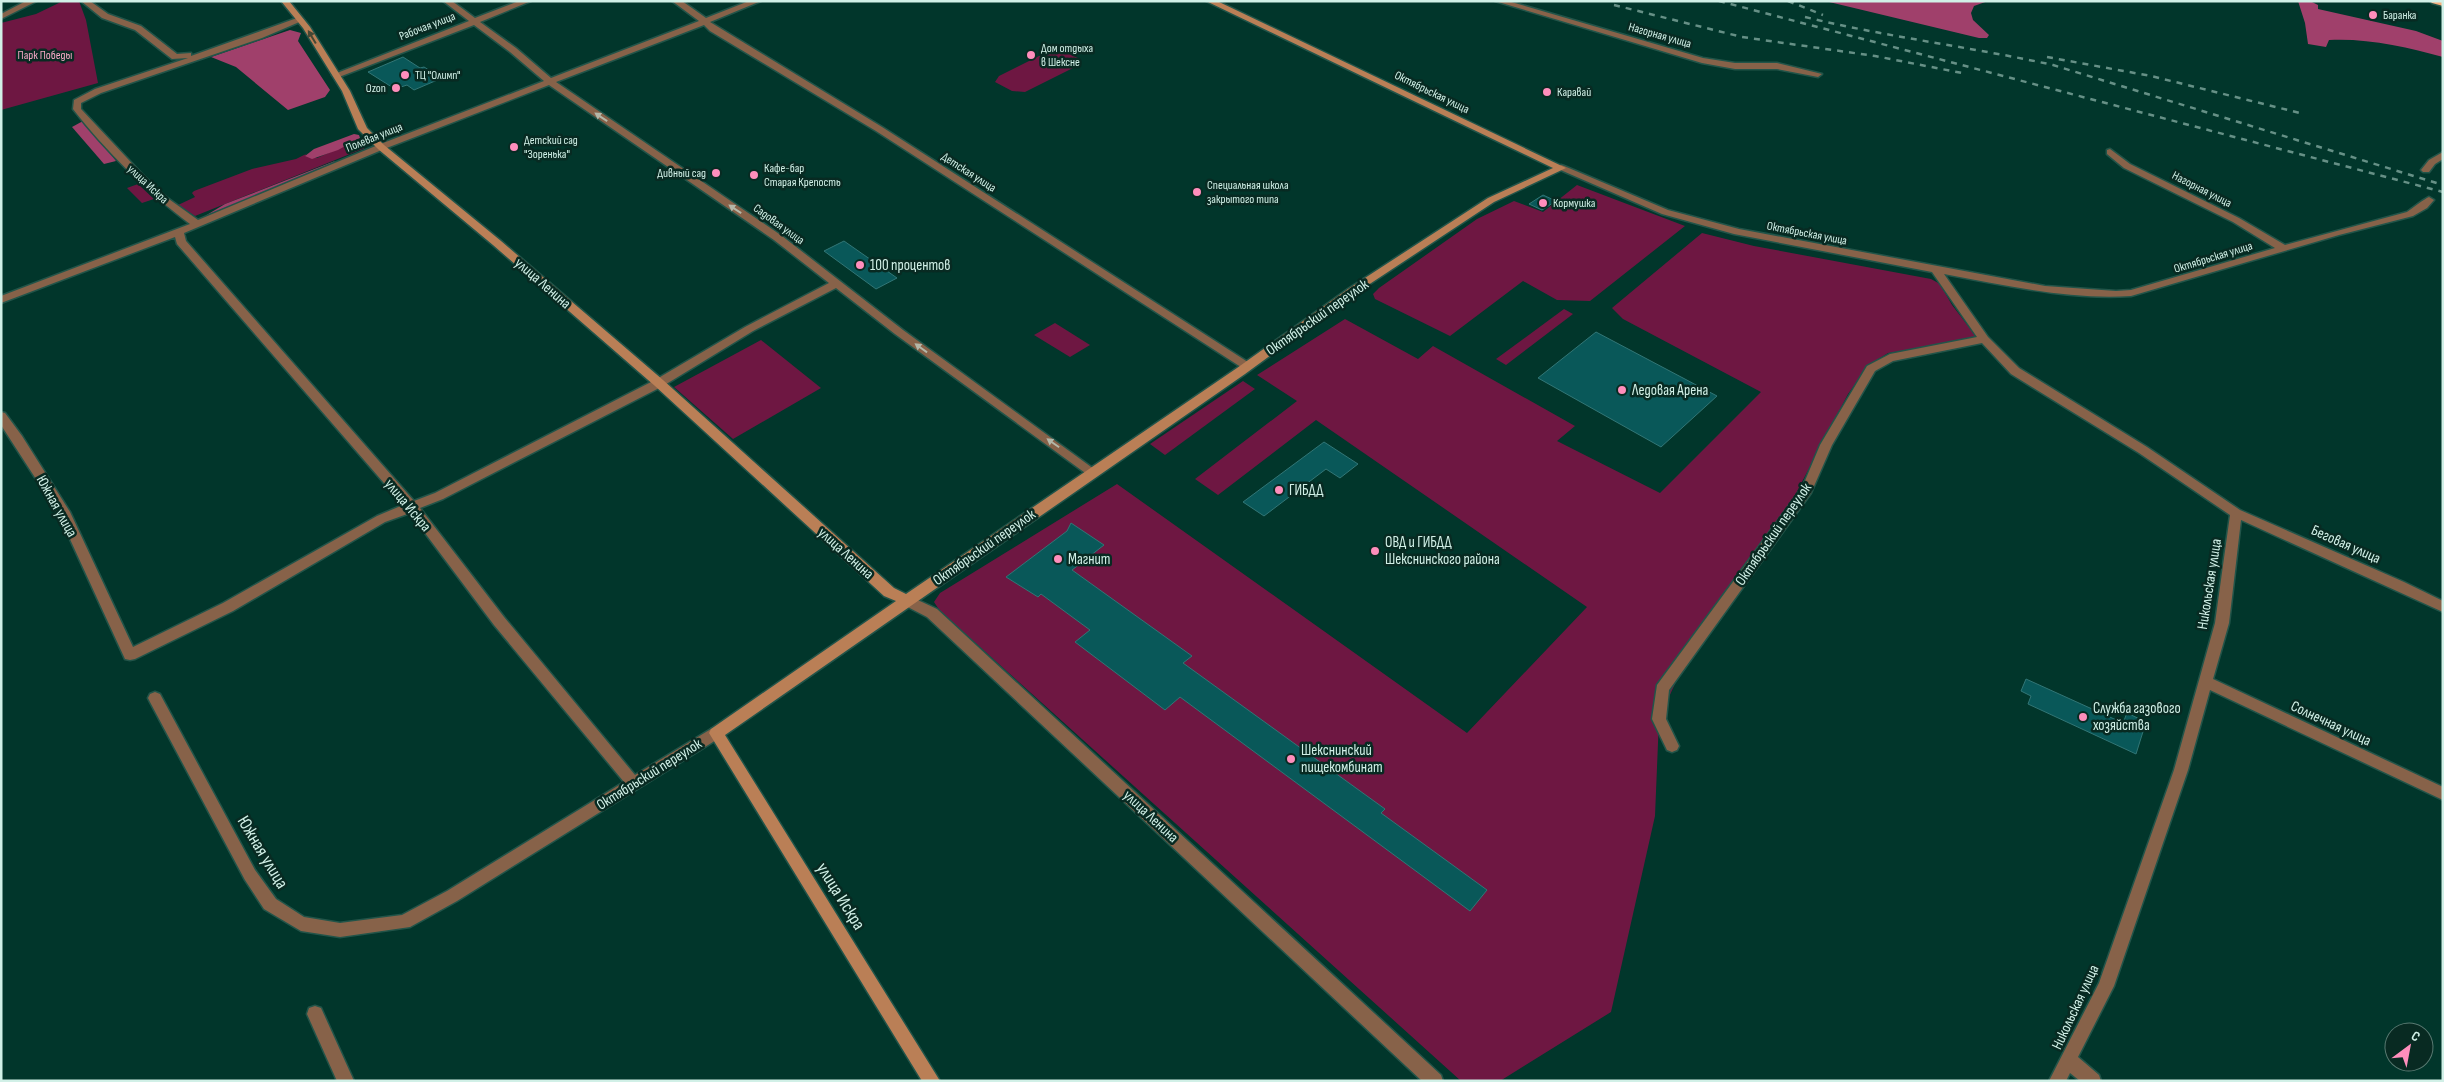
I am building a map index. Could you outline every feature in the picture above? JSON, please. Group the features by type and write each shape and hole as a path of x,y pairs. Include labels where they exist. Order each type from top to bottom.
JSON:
{"highway":[{"path":"2435,1 2443,3"}],"street":[{"path":"1,17 33,1"},
{"path":"85,1 105,16 138,28 175,57 222,47 259,36 300,20"},
{"name":"улица Ленина","path":"285,1 300,20 346,91 363,129 380,147 497,243 659,383 889,592 932,613 1435,1081"},
{"name":"Садовая улица","path":"447,1 513,50 549,81 778,238 905,337 1092,472"},
{"name":"Рабочая улица","path":"336,75 527,1"},
{"name":"Детская улица","path":"676,1 722,34 933,164 1248,366"},
{"name":"Полевая улица","path":"1,300 178,232 380,147 757,1"},
{"name":"Октябрьская улица","path":"1210,1 1632,200 1698,222 1788,243 2045,289 2116,294 2131,293 2410,214 2424,206 2429,200"},
{"name":"Нагорная улица","path":"1499,1 1702,60 1735,66 1777,66 1818,74"},
{"name":"улица Искра","path":"197,224 163,199 123,160 76,106 77,102 85,97 222,47"},
{"name":"Нагорная улица","path":"2110,152 2127,166 2236,220 2284,249"},
{"path":"2426,170 2432,162 2443,156"},
{"name":"Октябрьский переулок","path":"404,922 452,896 716,732 1248,366 1352,291 1491,200 1561,168"},
{"name":"улица Искра","path":"178,232 181,242 188,251 412,507 499,621 634,784"},
{"path":"1936,270 1984,339 2014,370 2143,450 2236,513"},
{"path":"412,507 439,496 659,383 836,283"},
{"name":"Октябрьский переулок","path":"1672,746 1659,719 1662,689 1807,490 1826,444 1871,368 1890,358 1984,339"},
{"name":"Южная улица","path":"1,416 18,439 64,512 130,655 190,627 381,519 412,507"},
{"name":"Беговая улица","path":"2236,513 2443,607"},
{"name":"Никольская улица","path":"2057,1081 2106,986 2181,770 2222,623 2236,513"},
{"name":"Солнечная улица","path":"2205,681 2443,794"},
{"name":"Южная улица","path":"155,698 250,875 270,904 301,924 340,930 404,922"},
{"name":"улица Искра","path":"716,732 932,1081"},
{"path":"315,1014 346,1081"},
{"path":"2068,1060 2093,1081"}],"green space":[{"name":"Парк Победы","path":"63,1 79,1 86,20 98,83 1,110 1,23 36,14"},
{"path":"1061,50 1078,58 1081,64 1025,92 1012,91 995,82 999,76 1047,52"},
{"path":"356,141 365,148 195,216 178,205 195,197 192,193 194,191 252,169 296,159 308,153 305,155 317,158"},
{"path":"138,184 154,199 142,203 127,188"},
{"path":"1577,185 1685,226 1590,301 1557,300 1523,281 1450,336 1375,299 1373,294 1379,288 1477,219 1514,201 1543,212"},
{"path":"1702,233 1754,246 1931,279 1940,284 1952,305 1978,339 1888,353 1869,365 1848,394 1793,499 1698,633 1659,719 1655,816 1611,1012 1500,1081 1461,1081 940,611 934,602 940,593 1117,484 1467,733 1587,607 1316,420 1218,495 1195,479 1297,401 1257,375 1345,319 1418,359 1433,346 1575,426 1557,441 1660,493 1761,392 1623,319 1612,308"},
{"path":"1564,309 1573,314 1506,365 1496,359"},
{"path":"1055,323 1090,345 1070,357 1034,335"},
{"path":"761,340 821,388 733,439 674,387"},
{"path":"1243,381 1255,389 1165,455 1150,444"}],"shaded area":[{"path":"1825,1 1988,1 1974,6 1971,13 1973,20 1989,35 1987,38 1979,38"},
{"path":"2298,1 2310,1 2318,5 2318,9 2416,31 2443,41 2443,57 2401,47 2358,40 2329,40 2326,47 2308,44 2305,23"},
{"path":"290,30 301,33 298,41 330,90 325,97 288,110 236,67 211,57"},
{"path":"83,121 116,161 104,164 72,127"},
{"path":"354,134 359,135 360,138 338,150 312,159 305,156 314,149"},
{"path":"335,161 331,166 205,216 225,204"}],"building":[{"name":"ТЦ \"Олимп\"","path":"403,57 420,68 424,67 442,78 414,90 407,85 395,89 368,72"},
{"name":"Кормушка","path":"1543,195 1556,201 1542,210 1529,204"},
{"name":"100 процентов","path":"844,241 897,278 876,289 824,251"},
{"name":"Ледовая Арена","path":"1596,332 1717,396 1661,447 1538,378"},
{"name":"ГИБДД","path":"1324,442 1358,464 1340,478 1326,469 1264,516 1243,502"},
{"name":"Шекснинский пищекомбинат","path":"1071,523 1104,545 1072,570 1192,656 1183,663 1385,809 1381,813 1487,890 1470,911 1180,697 1165,710 1075,642 1090,630 1041,594 1038,597 1006,577 1067,531"},
{"name":"Служба газового хозяйства","path":"2026,679 2123,723 2127,713 2146,722 2136,754 2028,704 2031,696 2021,691"}],"railway":[{"path":"1719,1 2443,192"},
{"path":"1788,1 1823,15"},
{"path":"1614,5 1742,37 1875,56 1962,73"},
{"path":"1805,17 2053,65 2443,185"},
{"path":"2047,57 2151,76 2300,113"}],"place":[{"name":"Баранка","path":"2373,15"},
{"name":"Дом отдыха в Шекснe","path":"1031,55"},
{"name":"ТЦ \"Олимп\"","path":"405,75"},
{"name":"Ozon","path":"396,88"},
{"name":"Каравай","path":"1547,92"},
{"name":"Детский сад \"Зоренька\"","path":"514,147"},
{"name":"Дивный сад","path":"716,173"},
{"name":"Кафе-бар Старая Крепость","path":"754,175"},
{"name":"Специальная школа закрытого типа","path":"1197,192"},
{"name":"Кормушка","path":"1543,203"},
{"name":"100 процентов","path":"860,265"},
{"name":"Ледовая Арена","path":"1622,390"},
{"name":"ГИБДД","path":"1279,490"},
{"name":"ОВД и ГИБДД Шекснинского района","path":"1375,551"},
{"name":"Магнит","path":"1058,559"},
{"name":"Служба газового хозяйства","path":"2083,717"},
{"name":"Шекснинский пищекомбинат","path":"1291,759"}]}
